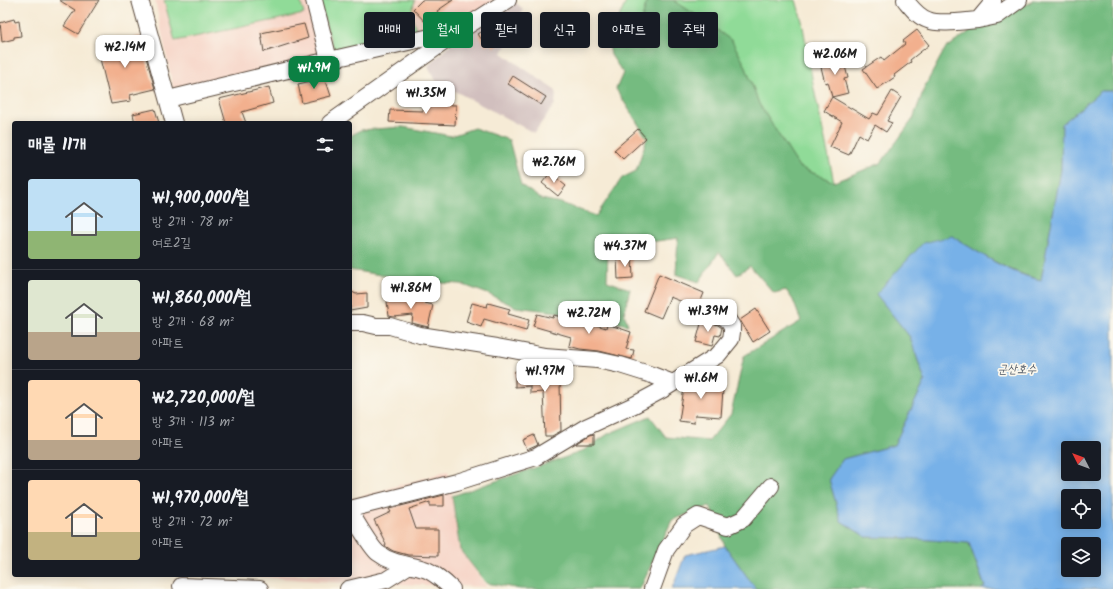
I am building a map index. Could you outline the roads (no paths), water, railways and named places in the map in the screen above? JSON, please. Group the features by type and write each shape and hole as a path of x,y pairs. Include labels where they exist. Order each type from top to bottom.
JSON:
{"street":[{"path":"140,0 174,121"},
{"path":"314,0 329,60"},
{"path":"473,22 508,0"},
{"path":"905,0 918,14 928,21 951,22 978,20 997,16 1019,0"},
{"path":"978,20 993,0"},
{"path":"168,99 423,39"},
{"path":"333,121 436,48"},
{"path":"352,510 457,482 536,457 586,427 634,405 674,383 718,355 731,339 732,326 728,320 714,313"},
{"path":"352,322 376,326 390,326 420,335 545,356 597,360 620,365 674,383"},
{"path":"652,589 666,550 684,525 698,516 728,526 743,519 771,486"},
{"path":"352,514 376,553 390,561 426,569 448,584 452,589"},
{"path":"348,589 386,580 408,566"},
{"path":"181,583 260,589"}],"water":[{"name":"군산호수","path":"1101,91 1113,91 1113,589 981,589 985,587 969,543 905,538 866,537 841,521 829,479 843,459 894,445 925,381 910,337 876,294 923,243 952,236 984,256 1017,273 1041,280 1061,170 1062,124"},
{"path":"725,546 756,589 671,589 685,555"}]}
